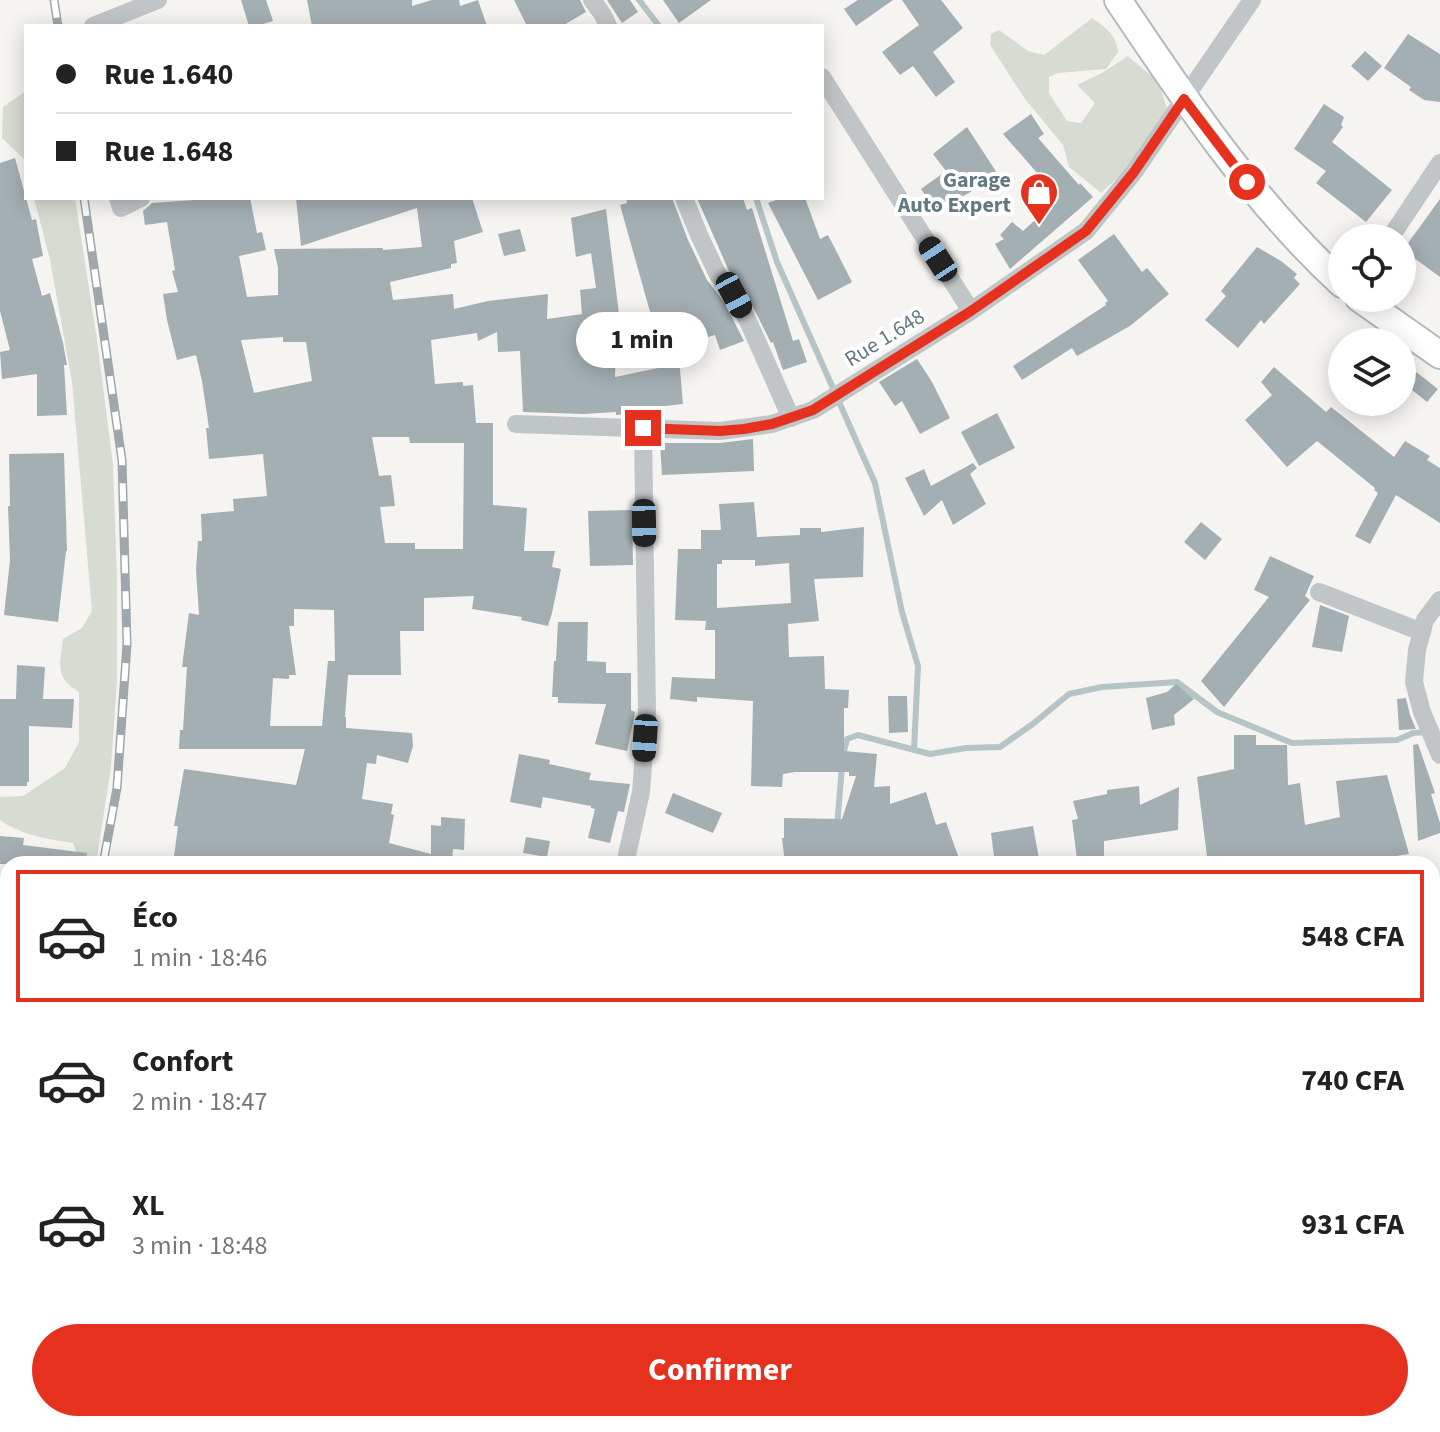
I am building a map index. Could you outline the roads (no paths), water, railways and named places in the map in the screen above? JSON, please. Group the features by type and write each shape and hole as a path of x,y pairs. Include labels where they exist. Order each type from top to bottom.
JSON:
{"street":[{"path":"98,24 158,0"},
{"path":"592,0 607,24"},
{"path":"1118,0 1184,99 1247,182 1328,271"},
{"name":"Rue 1.648","path":"516,424 720,431 772,424 813,410 971,311 1086,231 1134,172 1252,0"},
{"path":"824,80 971,311"},
{"path":"1399,224 1440,163"},
{"path":"685,200 718,275 734,295 748,321 791,418"},
{"path":"1379,312 1440,355"},
{"path":"627,856 641,792 647,712 643,428"},
{"path":"1319,592 1422,632"},
{"path":"1440,600 1425,620 1417,650 1414,682 1422,712 1440,755"}],"waterway":[{"path":"639,0 657,24"},
{"path":"757,200 777,262 875,483 902,612 918,666 914,750"},
{"path":"844,751 847,739 858,735 930,754 1000,747 1069,694 1102,687 1177,682 1217,712 1292,743 1397,740 1413,733 1427,732"},
{"path":"837,827 842,766"}],"railway":[{"path":"54,0 58,24"},
{"path":"84,200 122,460 127,644 117,788 104,856"}],"place":[{"name":"Garage Auto Expert","path":"1039,226"}]}
